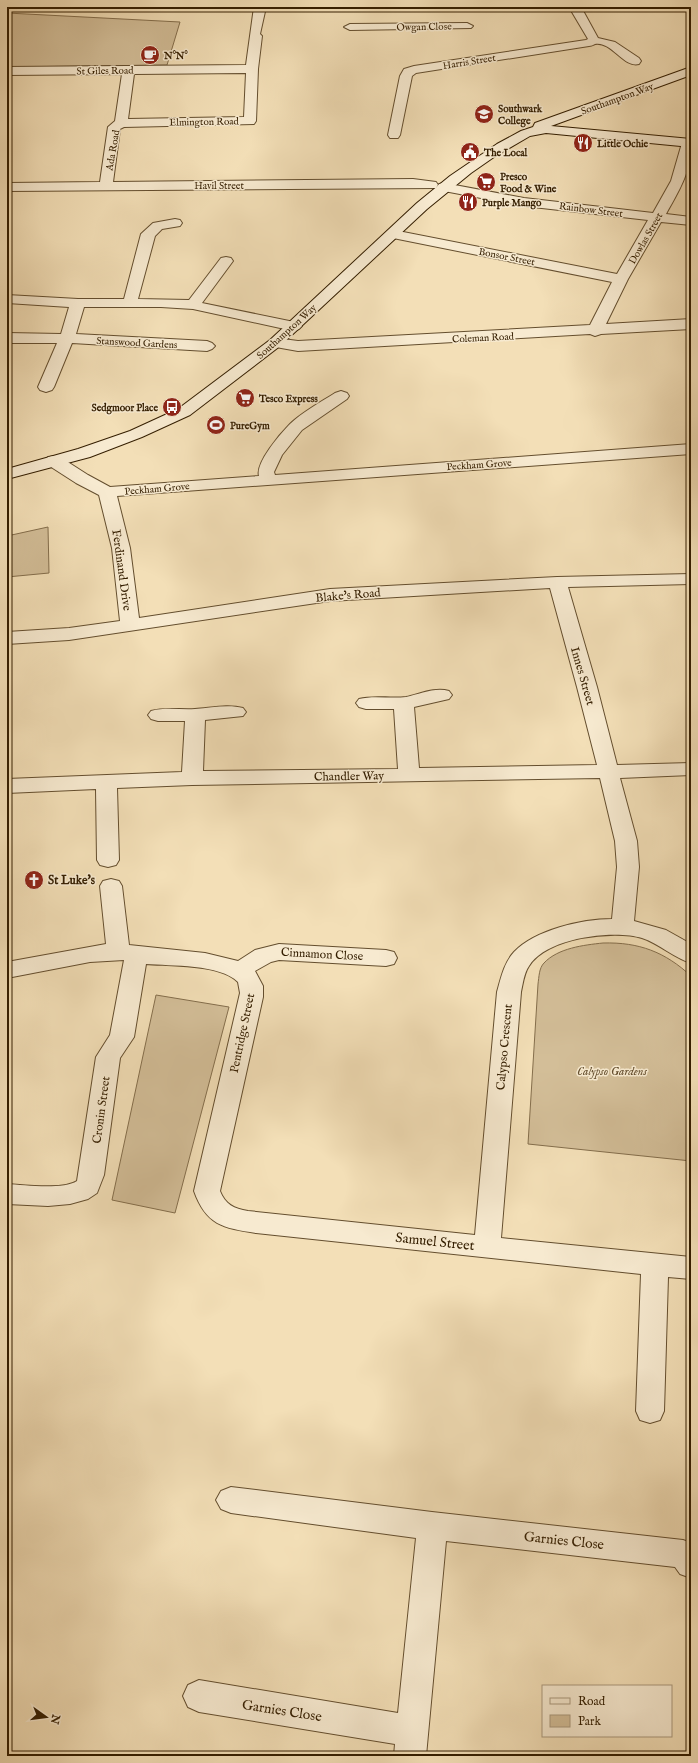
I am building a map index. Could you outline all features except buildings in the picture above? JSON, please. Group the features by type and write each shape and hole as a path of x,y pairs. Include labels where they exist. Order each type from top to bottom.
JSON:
{"street":[{"name":"Elmington Road","path":"121,123 250,120 252,69 260,7"},
{"path":"379,7 450,7"},
{"name":"Owgan Close","path":"382,7 382,27"},
{"path":"575,7 594,40 611,44 635,61"},
{"name":"Owgan Close","path":"350,27 467,26"},
{"name":"Harris Street","path":"394,135 408,72 589,43 594,40"},
{"name":"St Giles Road","path":"7,72 252,69"},
{"name":"Ada Road","path":"106,186 114,127 121,123 128,70"},
{"name":"Southampton Way","path":"7,474 84,453 136,434 184,412 275,343 393,234 438,186 503,146 540,129 691,72"},
{"path":"540,129 689,143"},
{"name":"Dowlas Street","path":"595,331 621,279 678,181 689,143"},
{"name":"Havil Street","path":"7,187 413,183 438,186"},
{"name":"Rainbow Street","path":"438,186 524,202 691,222"},
{"path":"130,302 148,234 158,226 175,223"},
{"name":"Bonsor Street","path":"393,234 621,279"},
{"path":"193,305 226,261"},
{"path":"7,299 78,303 130,302 193,305 294,326"},
{"path":"46,388 66,339 78,303"},
{"name":"Coleman Road","path":"275,343 298,346 595,331 691,324"},
{"name":"Stanswood Gardens","path":"7,338 66,339 207,346"},
{"path":"268,479 266,472 274,454 296,427 341,396"},
{"name":"Peckham Grove","path":"54,461 82,479 108,492 691,449"},
{"name":"Ferdinand Drive","path":"108,492 121,548 130,625"},
{"name":"Blake's Road","path":"7,638 69,634 330,595 557,582 691,579"},
{"name":"Innes Street","path":"557,582 587,687 608,772"},
{"path":"366,703 404,703 442,695"},
{"path":"404,703 409,774"},
{"path":"158,715 195,715 236,712"},
{"path":"192,778 195,715"},
{"name":"Chandler Way","path":"7,786 192,778 608,772 691,769"},
{"path":"608,772 627,853 628,867 622,927"},
{"path":"106,781 108,860"},
{"name":"Cronin Street","path":"7,1194 65,1195 79,1192 86,1188 89,1183 108,1057 122,1037 127,954 111,886"},
{"name":"Calypso Crescent","path":"487,1246 509,992 516,967 522,958 532,949 554,937 583,930 622,927 648,932 673,943 691,955"},
{"path":"7,970 113,951 127,954 211,963 240,971"},
{"name":"Cinnamon Close","path":"240,971 257,958 269,952 386,958"},
{"name":"Pentridge Street","path":"217,1211 209,1199 207,1191 252,988 246,976 240,971"},
{"name":"Samuel Street","path":"217,1211 227,1216 256,1223 691,1268"},
{"path":"650,1411 655,1264"},
{"name":"Garnies Close","path":"231,1500 432,1526 683,1554 691,1564"},
{"name":"Garnies Close","path":"199,1696 411,1744 432,1526"}],"green space":[{"path":"7,13 180,22 167,65 7,67"},
{"path":"48,527 49,573 7,577 7,536"},
{"name":"Calypso Gardens","path":"603,943 628,944 651,950 671,961 691,976 691,1161 528,1144 538,984 541,967 556,954 580,946"},
{"path":"156,995 229,1007 175,1213 112,1200"}],"place":[{"name":"N°N°","path":"150,55"},
{"name":"Southwark College","path":"484,114"},
{"name":"Little Ochie","path":"583,143"},
{"name":"The Local","path":"470,152"},
{"name":"Presco Food & Wine","path":"486,182"},
{"name":"Purple Mango","path":"468,202"},
{"name":"Tesco Express","path":"245,398"},
{"name":"Sedgmoor Place","path":"172,407"},
{"name":"PureGym","path":"216,425"},
{"name":"St Luke's","path":"34,880"}]}
